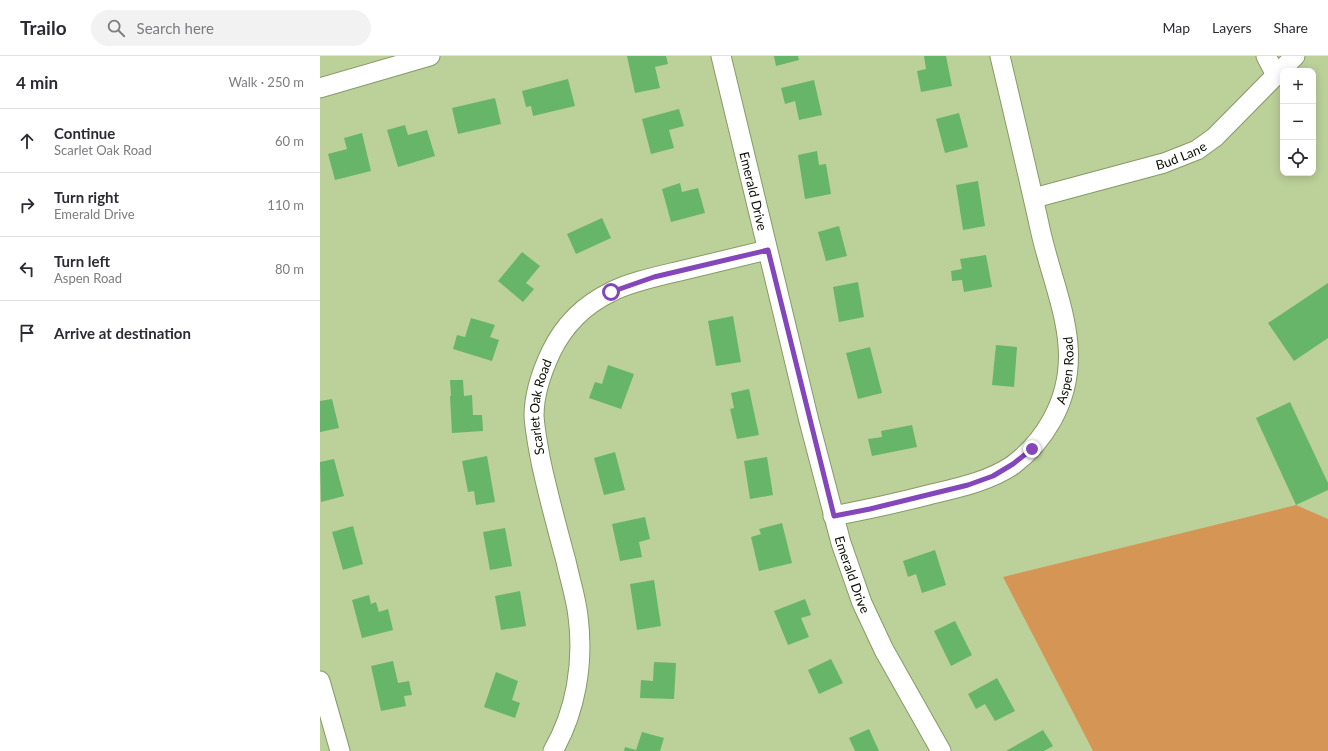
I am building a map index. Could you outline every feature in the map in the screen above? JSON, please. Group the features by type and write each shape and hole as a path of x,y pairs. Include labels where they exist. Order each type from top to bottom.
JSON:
{"street":[{"path":"320,88 430,56"},
{"name":"Emerald Drive","path":"721,56 841,543 862,603 884,650 941,751"},
{"name":"Aspen Road","path":"834,516 870,509 968,485 993,476 1013,464 1032,449 1047,430 1056,413 1064,392 1067,378 1069,352 1067,328 1042,235 1000,56"},
{"path":"1266,56 1276,74"},
{"name":"Bud Lane","path":"1034,198 1164,163 1197,150 1215,137 1295,56"},
{"name":"Scarlet Oak Road","path":"553,751 570,712 578,680 580,647 578,616 573,590 536,434 534,415 537,392 544,366 559,337 572,320 591,304 611,292 654,277 768,250"},
{"path":"320,681 340,751"}],"shaded area":[{"path":"1296,505 1328,519 1328,751 1093,751 1003,577"}],"building":[{"path":"627,56 666,56 668,64 655,67 660,88 635,93"},
{"path":"774,56 798,56 799,60 776,66"},
{"path":"924,56 946,56 952,86 921,92 917,71 926,69"},
{"path":"568,79 575,106 533,116 531,106 526,107 522,91"},
{"path":"814,80 822,115 799,120 795,101 785,104 781,88"},
{"path":"495,98 501,124 458,134 452,108"},
{"path":"679,109 684,126 669,130 674,148 651,154 642,119"},
{"path":"959,113 968,147 945,153 936,119"},
{"path":"405,125 408,135 427,130 435,156 398,167 387,130"},
{"path":"362,133 371,171 335,180 328,154 347,149 344,138"},
{"path":"817,151 819,165 826,164 831,194 805,199 798,155"},
{"path":"978,181 985,226 963,230 956,185"},
{"path":"680,183 682,192 698,188 705,213 671,222 662,189"},
{"path":"602,218 611,238 576,254 567,234"},
{"path":"839,226 847,256 826,261 818,232"},
{"path":"522,252 540,266 526,283 534,289 523,302 498,281"},
{"path":"986,255 992,287 964,292 962,280 952,281 951,271 962,269 960,259"},
{"path":"858,282 864,317 839,322 833,287"},
{"path":"1328,283 1328,338 1294,361 1268,323"},
{"path":"733,316 741,362 716,366 708,321"},
{"path":"471,318 495,325 490,337 499,340 492,361 453,349 457,335 465,337"},
{"path":"996,345 1017,347 1014,387 992,385"},
{"path":"870,347 882,393 858,399 846,353"},
{"path":"608,365 634,374 621,409 589,398 595,382 602,384"},
{"path":"450,380 463,380 464,396 472,395 473,415 482,415 483,431 452,433"},
{"path":"749,389 759,435 737,439 730,409 734,408 731,393"},
{"path":"332,399 339,428 320,432 320,401"},
{"path":"1290,402 1328,483 1328,490 1296,505 1256,418"},
{"path":"912,425 917,447 872,456 868,439 882,437 881,431"},
{"path":"615,452 625,490 604,495 594,458"},
{"path":"487,456 495,502 476,505 474,491 468,492 462,461"},
{"path":"767,457 773,495 750,499 744,461"},
{"path":"334,459 344,496 321,502 320,462"},
{"path":"645,517 650,539 639,542 642,557 620,561 612,524"},
{"path":"782,523 792,563 759,571 751,537 761,534 759,529"},
{"path":"353,526 363,564 343,570 332,532"},
{"path":"505,528 512,566 490,570 483,532"},
{"path":"935,550 946,585 922,593 916,574 908,577 903,561"},
{"path":"654,580 661,626 637,630 630,584"},
{"path":"520,591 526,626 501,630 495,596"},
{"path":"369,595 371,604 376,602 379,612 388,609 393,630 362,638 352,600"},
{"path":"805,599 811,615 801,618 809,637 788,645 774,611"},
{"path":"955,621 972,655 951,666 934,631"},
{"path":"831,659 843,683 819,694 808,670"},
{"path":"393,661 398,683 409,681 412,695 404,696 406,706 381,711 371,666"},
{"path":"654,662 676,663 674,699 640,698 641,680 653,681"},
{"path":"496,672 518,681 512,700 520,703 515,718 484,707"},
{"path":"997,678 1015,711 995,721 985,704 976,709 968,694"},
{"path":"869,729 879,751 855,751 849,738"},
{"path":"1043,730 1053,746 1044,751 1006,751"},
{"path":"642,732 664,738 660,751 624,751 625,747 636,750"}],"route":[{"path":"611,292 654,277 768,250 809,421 834,516 870,509 968,485 993,476 1013,464 1032,449"}]}
